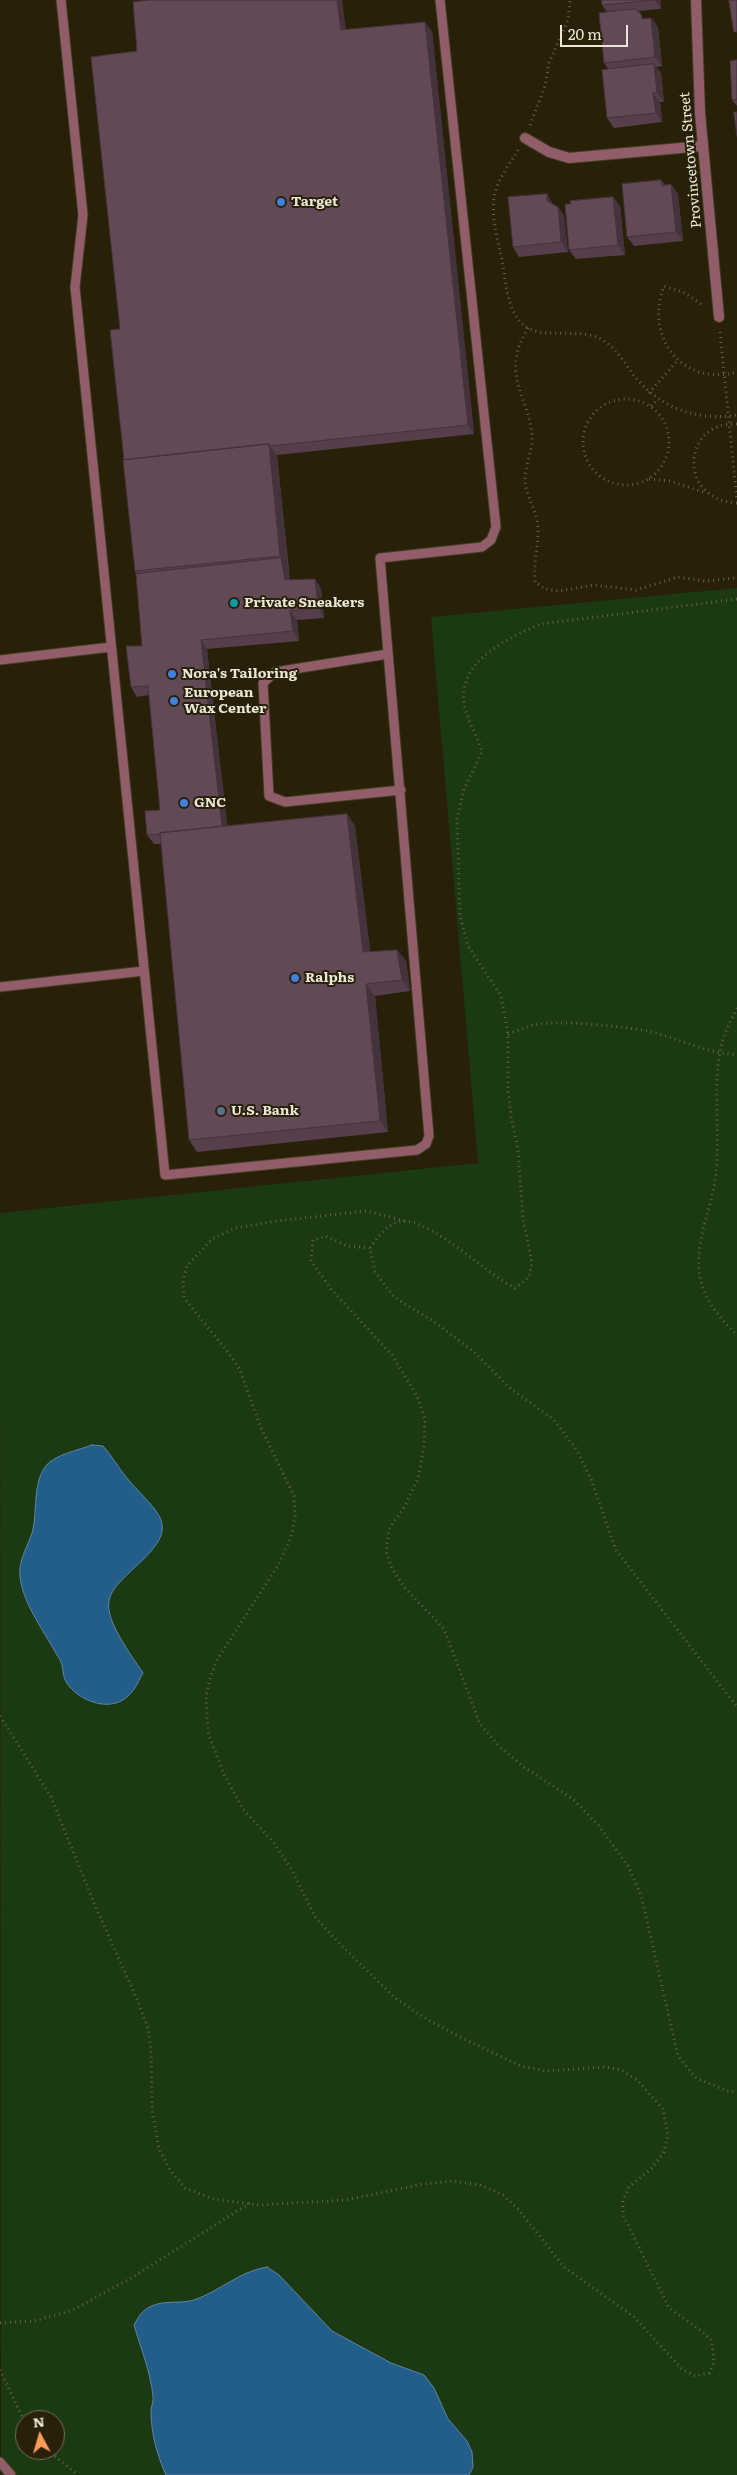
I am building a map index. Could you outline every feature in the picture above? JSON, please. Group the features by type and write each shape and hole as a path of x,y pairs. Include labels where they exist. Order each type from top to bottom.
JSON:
{"street":[{"name":"Provincetown Street","path":"696,0 700,113 719,317"},
{"path":"525,138 548,152 569,158 703,146"}],"lane":[{"path":"61,0 83,215 75,287 165,1175 417,1150 426,1144 430,1125 380,558 482,547 491,540 496,527 440,0"},
{"path":"0,660 111,648"},
{"path":"388,654 275,672 263,683 269,796 285,802 400,790"},
{"path":"0,987 144,971"},
{"path":"0,2462 11,2475"}],"path":[{"path":"570,0 568,20 549,63 544,86 525,138 501,177 495,195 493,211 504,284 520,320 528,328 546,333 587,335 605,341 619,354 634,377 649,393 672,408 693,415 713,418 737,415"},
{"path":"648,479 670,481 706,493 715,499 737,502 724,376 719,317 685,293 664,286 659,299 657,316 664,338 677,361 690,369 707,375 724,376 737,372"},
{"path":"528,328 517,352 516,371 520,392 529,412 532,437 525,479 536,517 538,532 533,567 535,582 545,590 559,591 594,585 636,590 678,577 704,581 737,578"},
{"path":"649,393 677,361"},
{"path":"628,398 651,406 660,414 667,425 669,449 662,466 648,479 631,485 612,483 592,469 582,446 587,422 594,412 604,404 615,399 628,398"},
{"path":"651,406 658,399"},
{"path":"706,493 694,473 695,451 700,441 708,432 729,424 737,424"},
{"path":"0,1716 51,1797 148,2028 151,2048 152,2110 159,2149 170,2170 185,2188 213,2199 250,2204 346,2200 423,2184 452,2181 480,2185 503,2195 519,2210 564,2268 634,2316 683,2370 695,2376 708,2373 714,2363 712,2341 669,2308 623,2215 623,2201 629,2187 652,2168 664,2152 668,2134 663,2109 637,2080 621,2070 607,2067 546,2071 520,2066 428,2020 395,1998 315,1917 293,1872 274,1842 242,1808 224,1774 210,1736 206,1695 211,1675 218,1660 277,1567 291,1538 295,1516 294,1496 261,1428 240,1370 184,1298 183,1281 187,1266 212,1239 235,1228 277,1220 367,1211 426,1228 481,1263 501,1281 515,1288 529,1277 532,1263 523,1219 518,1150 511,1116 508,1089 508,1034 501,996 468,946 460,915 457,819 464,789 482,752 465,707 465,684 473,669 487,653 512,636 541,624 737,599"},
{"path":"737,1008 724,1037 720,1054 715,1181 701,1230 699,1271 706,1296 718,1315 737,1335"},
{"path":"508,1034 535,1024 570,1024 621,1028 653,1032 720,1054 737,1055"},
{"path":"405,1221 383,1229 370,1248 375,1272 394,1297 433,1321 474,1352 511,1389 553,1419 576,1449 591,1479 616,1550 737,1707"},
{"path":"370,1248 347,1246 326,1236 313,1240 311,1260 331,1289 392,1355 417,1396 425,1419 424,1446 418,1478 405,1506 389,1529 386,1551 392,1569 405,1588 444,1630 480,1724 499,1746 524,1767 573,1799 599,1826 628,1866 641,1895 678,2056 696,2078 727,2091 737,2092"},
{"path":"0,2323 34,2321 73,2310 131,2278 250,2204"},
{"path":"0,2370 19,2410"},
{"path":"59,2460 78,2475"}],"green space":[{"path":"737,588 737,2475 1,2475 0,1213 478,1163 431,617"}],"water":[{"path":"92,1445 103,1446 126,1477 156,1511 161,1521 162,1530 158,1541 149,1553 119,1583 110,1596 109,1609 115,1628 143,1673 129,1695 122,1700 106,1704 89,1701 81,1697 67,1683 60,1660 38,1623 25,1596 20,1577 22,1560 34,1525 38,1482 41,1474 45,1467 54,1459"},
{"path":"267,2267 279,2275 332,2331 391,2363 424,2375 434,2388 448,2419 467,2441 472,2452 473,2467 469,2475 166,2475 153,2436 151,2411 153,2398 150,2377 134,2325 143,2311 152,2306 162,2303 194,2300 213,2292 239,2277"}],"building":[{"name":"Target","path":"150,0 337,0 341,30 425,22 468,425 124,460 110,330 120,329 91,57 137,51 133,2"},
{"path":"602,0 655,0 602,5"},
{"path":"729,0 737,0 737,32 734,32"},
{"path":"635,9 641,14 642,19 651,18 655,57 604,63 599,13"},
{"path":"737,60 737,99 732,100 730,61"},
{"path":"654,64 657,93 653,93 656,113 607,118 602,70"},
{"path":"734,112 737,112 737,136"},
{"path":"661,180 662,186 671,184 676,232 627,237 622,184"},
{"path":"547,194 547,201 558,207 561,242 513,247 508,197"},
{"path":"613,197 618,245 569,250 565,204 571,204 570,201"},
{"path":"269,444 280,556 135,571 123,460"},
{"path":"281,558 285,580 315,579 318,608 290,611 293,631 201,640 222,826 147,835 145,811 160,810 148,686 131,687 126,646 142,646 136,574"},
{"name":"Ralphs","path":"347,814 363,952 397,950 402,980 366,984 380,1121 189,1140 160,833"}],"place":[{"name":"Target","path":"281,202"},
{"name":"Private Sneakers","path":"234,603"},
{"name":"Nora's Tailoring","path":"172,674"},
{"name":"European Wax Center","path":"174,701"},
{"name":"GNC","path":"184,803"},
{"name":"Ralphs","path":"295,978"},
{"name":"U.S. Bank","path":"221,1111"}]}
